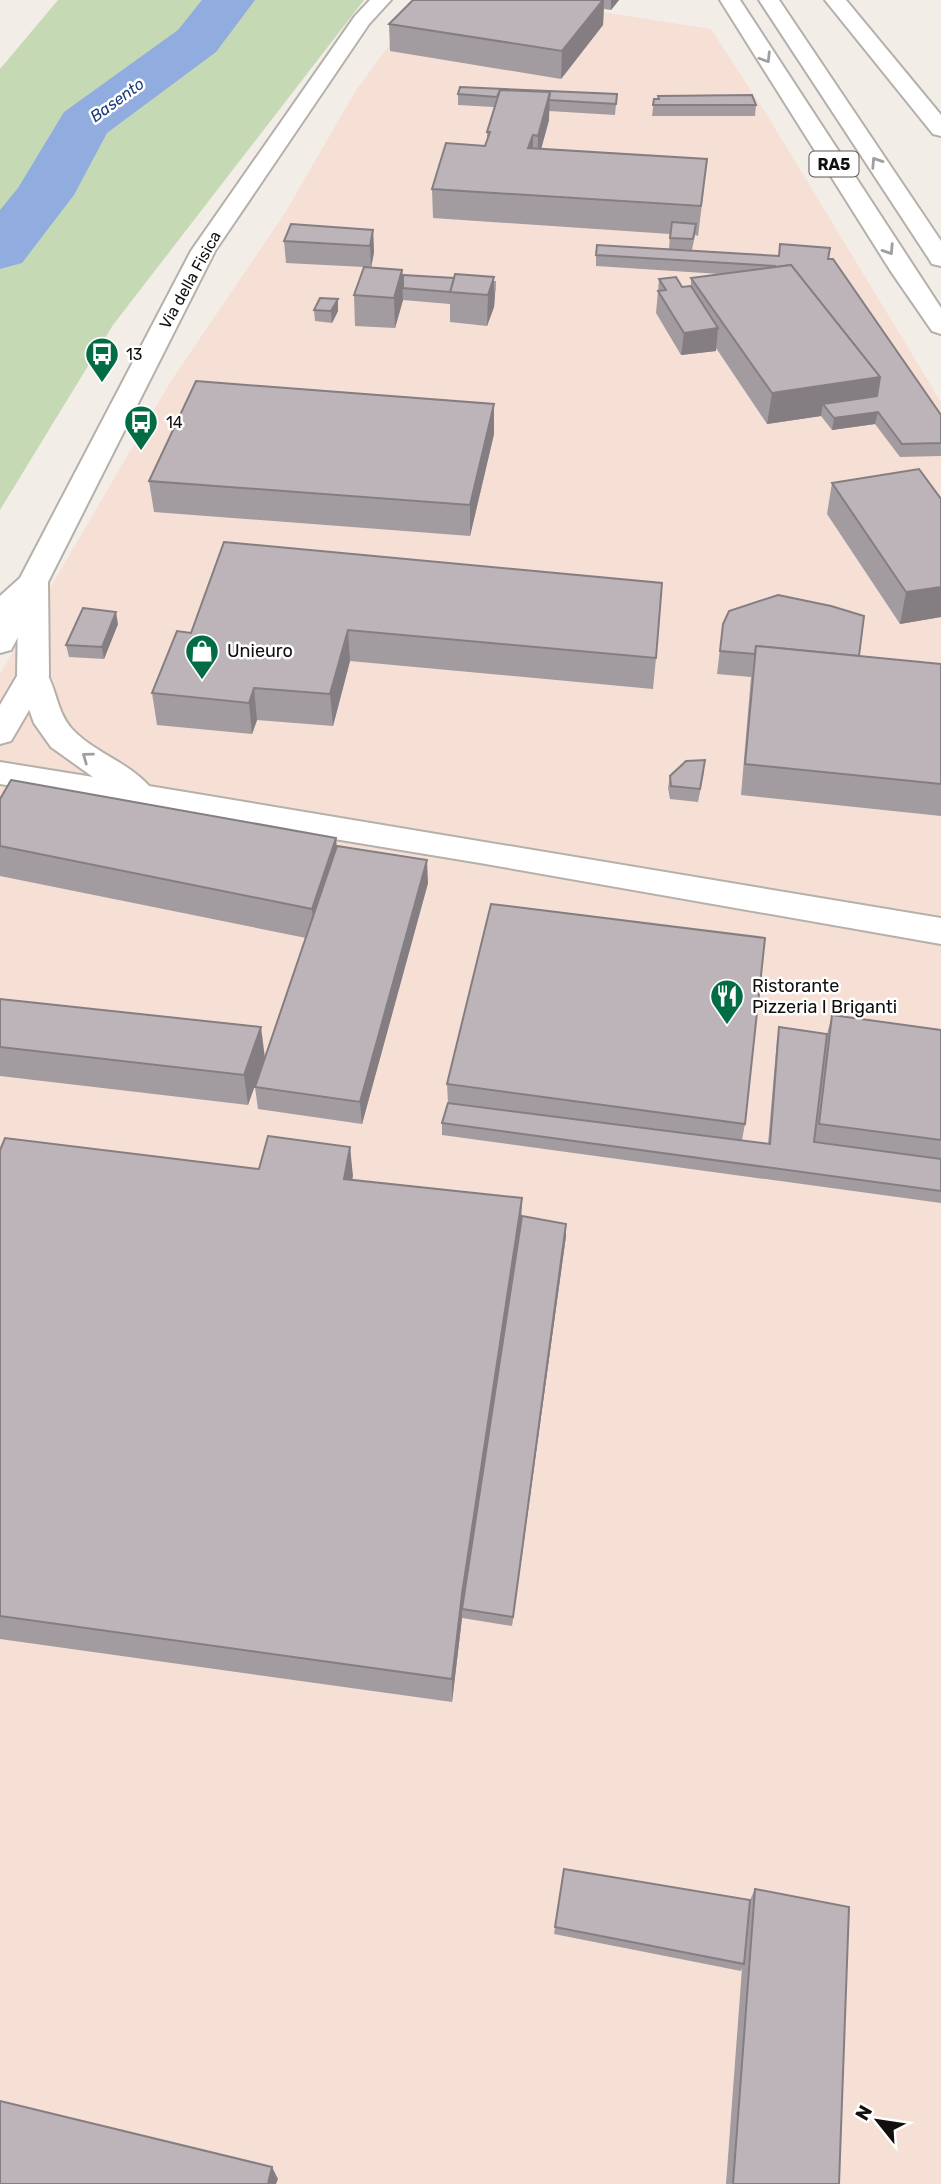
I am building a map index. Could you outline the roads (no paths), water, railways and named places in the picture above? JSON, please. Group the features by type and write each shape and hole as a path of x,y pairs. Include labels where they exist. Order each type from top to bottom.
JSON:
{"main road":[{"name":"Via della Fisica","path":"0,613 33,582 203,251 362,20 381,0"},
{"name":"RA5","path":"730,0 941,326"},
{"name":"RA5","path":"769,0 941,259"},
{"path":"835,0 941,129"},
{"name":"Via della Fisica","path":"33,582 33,676"},
{"path":"0,643 33,582"},
{"path":"0,733 33,676"},
{"path":"33,676 45,716 63,739 143,796"},
{"path":"0,773 941,931"}],"waterway":[{"name":"Basento","path":"0,250 44,195 84,124 197,41 229,0"}],"place":[{"name":"13","path":"102,384"},
{"name":"14","path":"141,452"},
{"name":"Unieuro","path":"202,681"},
{"name":"Ristorante Pizzeria I Briganti","path":"727,1026"}]}
